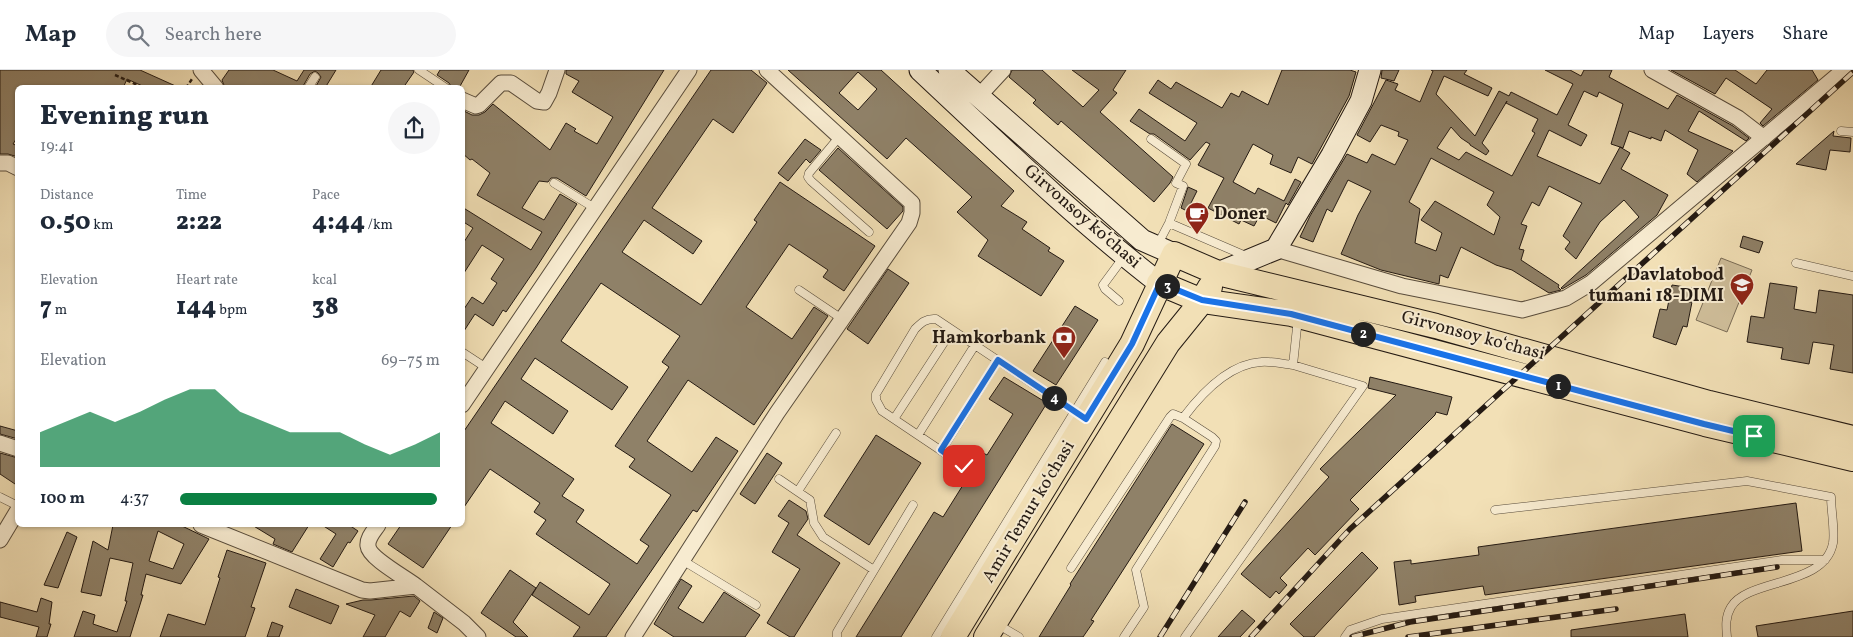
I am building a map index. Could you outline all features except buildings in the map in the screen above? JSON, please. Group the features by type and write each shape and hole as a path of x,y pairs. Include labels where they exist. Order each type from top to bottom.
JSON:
{"main road":[{"name":"Girvonsoy koʻchasi","path":"920,70 1124,256 1160,283 1202,300 1298,316 1704,424 1853,459"},
{"name":"Girvonsoy koʻchasi","path":"949,70 1142,240 1218,273 1436,326 1709,403 1853,438"},
{"path":"1218,273 1276,249 1332,155 1361,101 1370,70"},
{"name":"Amir Temur koʻchasi","path":"953,637 1080,415 1132,344 1160,283 1165,250"},
{"name":"Amir Temur koʻchasi","path":"991,630 1168,342 1202,300 1218,273"}],"street":[{"path":"201,70 214,85"},
{"path":"465,101 476,106 479,105 501,83 505,82 511,83 537,101 544,102 550,93 557,70"},
{"path":"465,401 689,70"},
{"path":"632,637 777,413 909,223 912,213 912,203 767,70"},
{"path":"979,96 1003,70"},
{"path":"1652,70 1738,118 1764,138"},
{"path":"1276,249 1402,286 1522,310 1546,305 1566,298 1591,282 1844,70"},
{"path":"0,163 8,163 15,166"},
{"path":"0,443 15,448"},
{"path":"0,540 15,513"},
{"path":"206,527 362,590 370,591 416,586"},
{"path":"376,527 368,538 368,547 374,556 464,622 478,637"}],"lane":[{"path":"419,70 442,85"},
{"path":"310,85 315,77"},
{"path":"1841,131 1853,132"},
{"path":"840,136 809,173 808,177 869,232"},
{"path":"1150,139 1186,164 1176,183 1183,186 1170,223 1165,250"},
{"path":"554,183 596,209"},
{"path":"1170,223 1252,259"},
{"path":"1120,301 1105,289 1103,284 1124,256"},
{"path":"1796,263 1853,276"},
{"path":"799,290 842,319"},
{"path":"1293,365 1298,316"},
{"path":"964,466 882,411 876,400 876,394 915,329 923,321 930,318 936,319 1080,415"},
{"path":"894,419 952,330"},
{"path":"918,435 974,345"},
{"path":"465,354 488,369"},
{"path":"941,450 998,360"},
{"path":"936,637 1080,415 1105,362"},
{"path":"1183,418 1212,387 1238,368 1262,362 1293,365 1363,386 1185,637"},
{"path":"1071,568 1173,414 1183,418 1216,441 1215,446 1136,570 1144,607 1124,637"},
{"path":"798,491 836,433"},
{"path":"779,479 810,500 814,523 823,537 874,570"},
{"path":"1495,510 1747,482 1831,497 1833,543 1825,560 1808,572 1744,595 1731,606 1726,623 1727,637"},
{"path":"0,497 15,506"},
{"path":"837,637 837,632 913,505"},
{"path":"682,560 756,605"},
{"path":"1345,637 1350,630 1382,619 1441,609 1782,560 1825,560"},
{"path":"991,630 1019,637"}],"path":[{"path":"115,75 137,85"}],"shaded area":[{"path":"1721,258 1752,270 1727,332 1696,320"}],"railway":[{"path":"1251,637 1350,529 1853,72"},
{"path":"1160,637 1245,502"},
{"path":"1352,637 1410,622 1777,567"},
{"path":"1408,637 1616,609"}],"place":[{"name":"Doner","path":"1197,235"},
{"name":"Davlatobod tumani 18-DIMI","path":"1742,306"},
{"name":"Hamkorbank","path":"1064,359"}],"route":[{"path":"964,466 941,450 998,360 1086,419 1132,344 1160,283 1202,300 1291,314 1754,436"}]}
